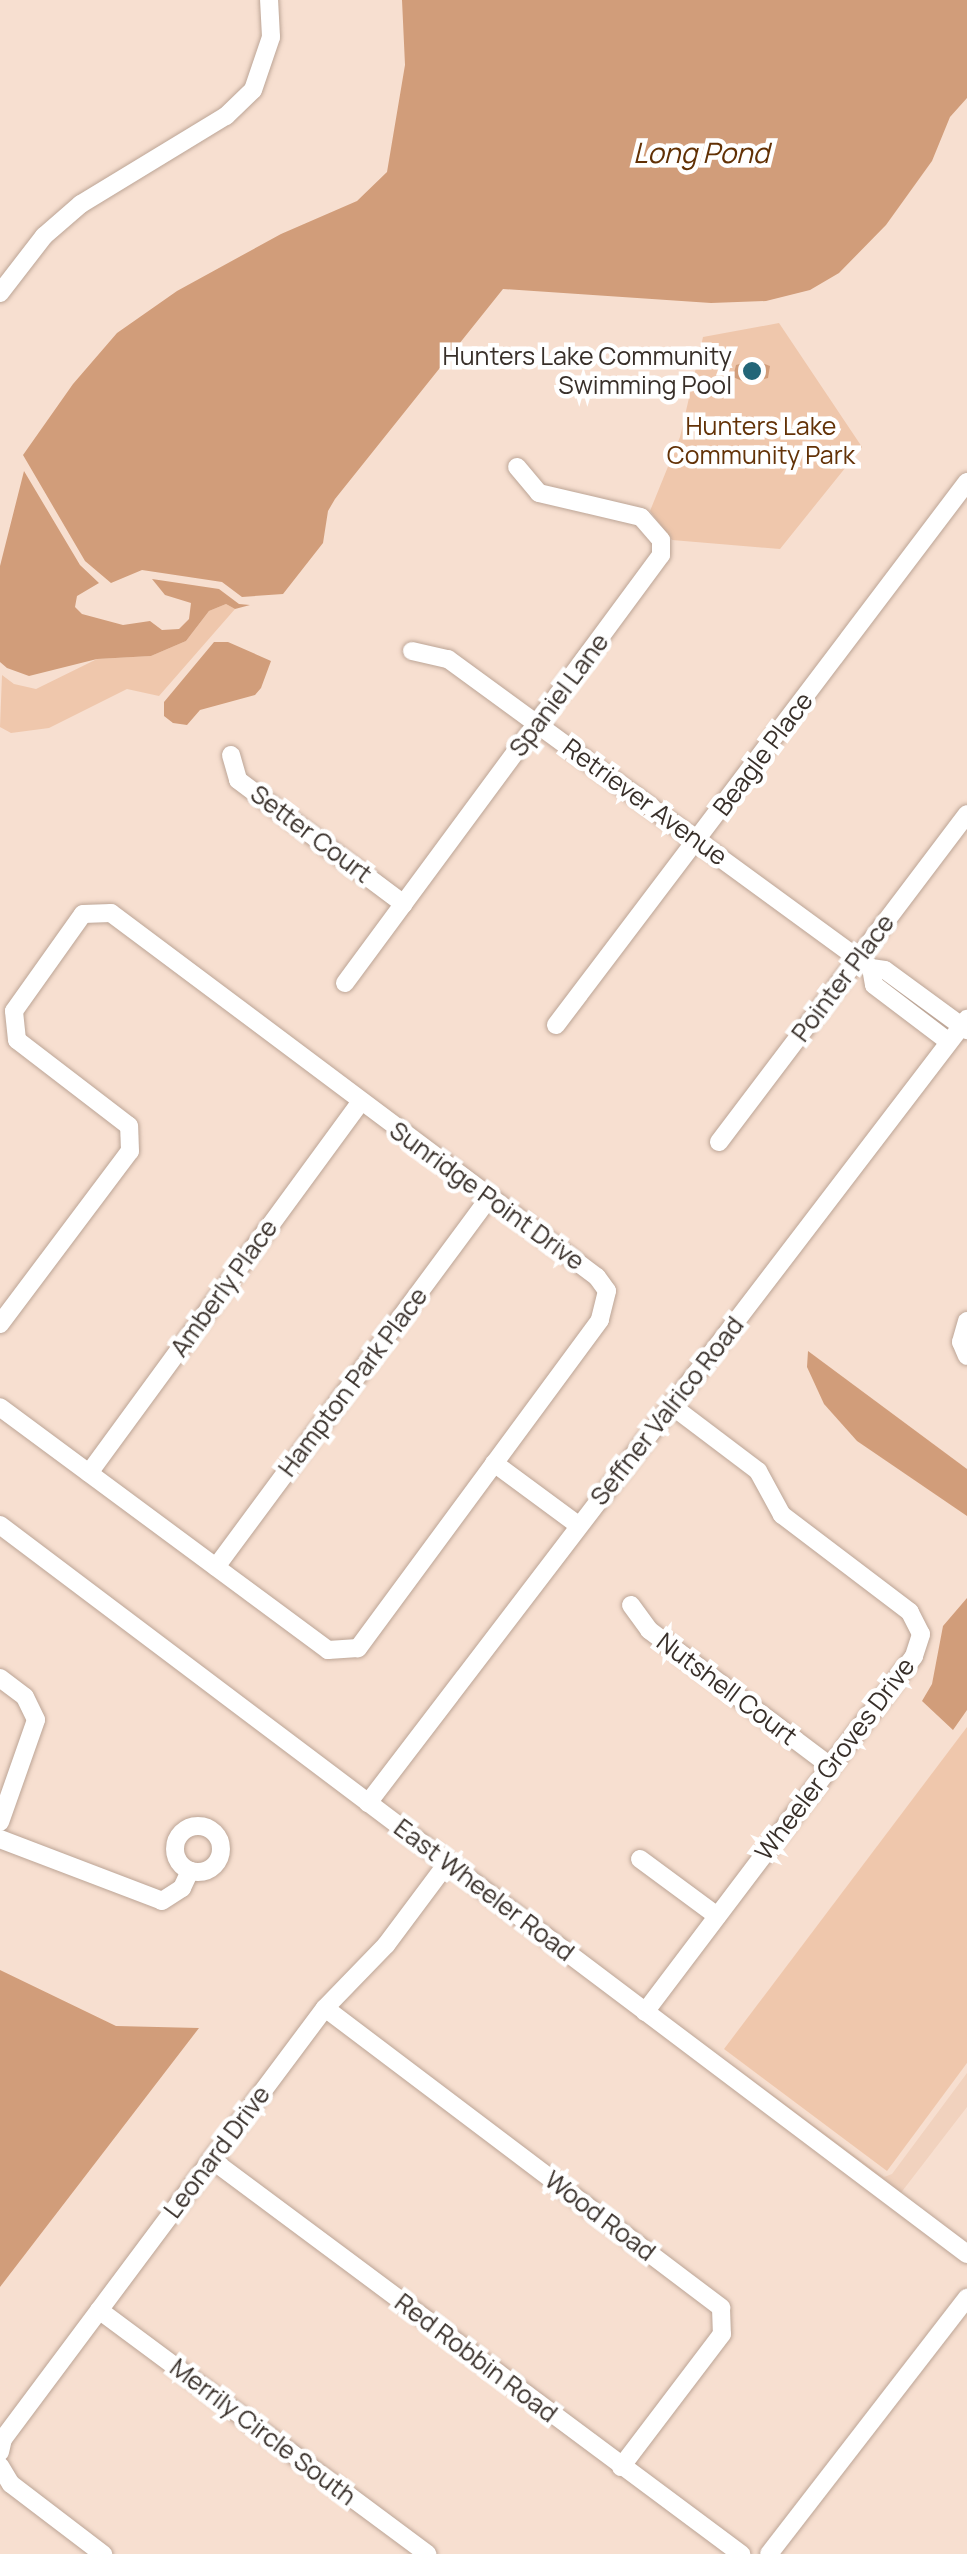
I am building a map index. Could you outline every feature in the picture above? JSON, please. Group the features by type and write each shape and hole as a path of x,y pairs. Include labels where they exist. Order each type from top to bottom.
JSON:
{"street":[{"path":"0,294 44,236 81,204 226,116 253,90 271,37 269,0"},
{"name":"Spaniel Lane","path":"345,983 654,568 660,540 640,516 539,493 517,467"},
{"name":"Beagle Place","path":"556,1024 967,482"},
{"name":"Retriever Avenue","path":"412,651 448,659 864,963 885,970 965,1025"},
{"name":"Setter Court","path":"231,754 238,780 404,904"},
{"name":"Pointer Place","path":"719,1142 864,963 967,814"},
{"name":"Sunridge Point Drive","path":"0,1324 130,1150 129,1126 17,1040 14,1011 83,914 111,913 597,1277 606,1291 607,1304 600,1320 358,1648 328,1650 0,1408"},
{"name":"Retriever Avenue","path":"864,963 874,985 950,1042"},
{"name":"Seffner Valrico Road","path":"368,1803 965,1025"},
{"name":"Amberly Place","path":"89,1472 360,1103"},
{"name":"Hampton Park Place","path":"216,1567 490,1197"},
{"path":"967,1320 962,1342 967,1356"},
{"name":"Wheeler Groves Drive","path":"645,2012 914,1656 920,1634 910,1612 782,1515 758,1471 672,1406"},
{"path":"494,1463 578,1525"},
{"name":"East Wheeler Road","path":"0,1525 967,2254"},
{"name":"Nutshell Court","path":"631,1605 649,1630 830,1766"},
{"path":"0,1678 25,1696 36,1720 0,1822"},
{"path":"0,1839 162,1901 182,1888 190,1870"},
{"path":"640,1859 717,1916"},
{"name":"Leonard Drive","path":"0,2452 3,2438 325,2008 386,1944 448,1862"},
{"name":"Wood Road","path":"325,2008 720,2308 722,2334 621,2466"},
{"name":"Red Robbin Road","path":"212,2160 741,2554"},
{"path":"768,2554 967,2298"},
{"name":"Merrily Circle South","path":"99,2310 427,2554"},
{"path":"0,2466 11,2484 104,2554"}],"shaded area":[{"path":"725,2059 884,2177 892,2174 967,2073 967,2107 900,2194"}],"green space":[{"name":"Hunters Lake Community Park","path":"779,323 862,447 780,549 672,540 650,511 680,437 703,337"},
{"path":"226,604 235,609 159,696 127,689 49,728 11,733 0,727 2,675 14,684 36,689 97,659 151,656 186,641 209,611"},
{"path":"967,1727 967,2063 887,2171 724,2049"}],"water":[{"name":"Long Pond","path":"402,0 967,0 967,98 950,117 932,161 886,225 839,273 810,290 766,301 711,303 503,289 335,499 328,511 323,543 283,594 242,597 222,582 142,570 111,583 85,561 23,455 73,384 117,333 177,291 281,234 357,201 387,172 405,65"},
{"name":"Hunters Lake Community Swimming Pool","path":"754,360 770,366 768,378 747,383 733,377 736,365"},
{"path":"24,471 80,565 99,583 77,596 75,607 82,614 123,625 150,621 162,630 179,629 189,619 191,603 165,595 152,579 219,589 239,604 250,605 235,609 226,604 209,611 186,641 151,656 97,659 29,676 7,668 0,662 0,566"},
{"path":"214,642 228,642 271,661 261,688 255,695 200,710 187,725 173,723 164,716 164,702"},
{"path":"808,1351 967,1469 967,1516 857,1441 824,1404 807,1367"},
{"path":"967,1598 967,1710 953,1730 922,1701 932,1684 943,1626"},
{"path":"0,1970 116,2026 199,2028 0,2287"}],"place":[{"name":"Hunters Lake Community Swimming Pool","path":"752,371"}]}
